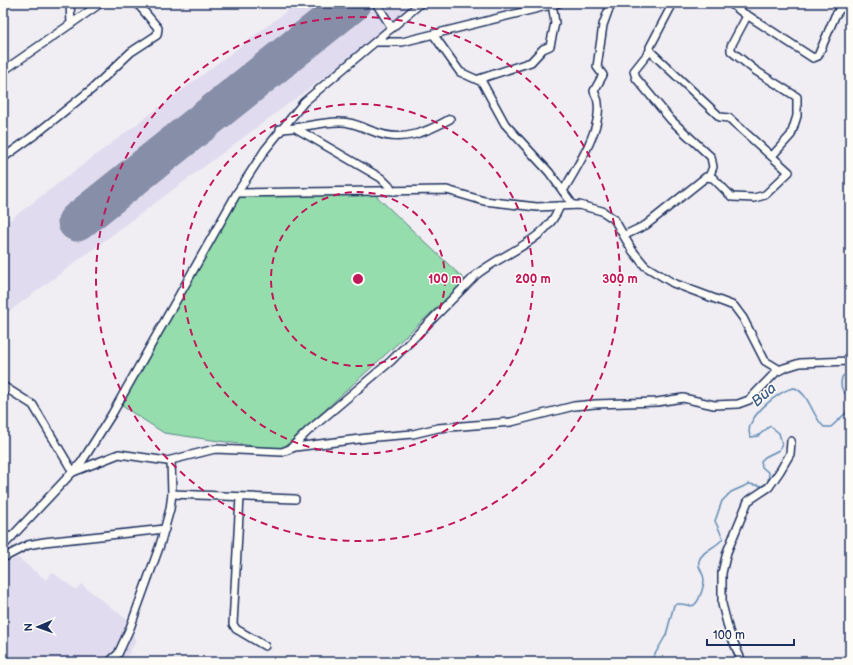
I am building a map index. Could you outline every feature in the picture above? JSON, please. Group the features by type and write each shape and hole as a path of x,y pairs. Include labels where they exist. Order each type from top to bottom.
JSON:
{"street":[{"path":"70,3 71,24"},
{"path":"3,71 101,3"},
{"path":"3,158 36,134 92,89 131,52 157,35 158,28 138,3"},
{"path":"376,3 392,28"},
{"path":"3,546 73,472 112,414 237,193 280,129 304,102 421,3"},
{"path":"376,42 398,43 433,34 554,3 555,23 550,46 543,49 531,62 479,79 466,76 460,72 433,34"},
{"path":"563,191 583,157 595,126 599,104 594,91 603,75 598,67 603,25 611,3"},
{"path":"673,3 650,47 650,51 634,71 634,74 671,120 711,157 713,167 709,177"},
{"path":"730,3 813,58 818,56 837,12 850,4"},
{"path":"747,15 731,46 731,51 756,71 797,97 797,116 791,135 772,156"},
{"path":"650,51 720,117 729,118 789,172 763,197 754,198 732,197 709,177"},
{"path":"479,79 505,124 549,172 573,205"},
{"path":"280,129 297,129 339,122 349,122 385,136 398,137 425,133 450,119"},
{"path":"297,129 381,178 394,191"},
{"path":"624,235 646,225 704,178 709,177"},
{"path":"237,193 447,190 484,201 537,207 573,205 587,206 609,215 614,219 632,250 645,266 673,283 734,306 743,318 765,360 780,370"},
{"path":"73,472 119,454 171,461 215,449 282,452 292,447 308,431 391,360 484,268 520,248 544,230 552,221 560,206"},
{"path":"292,447 413,434 438,428 511,422 574,406 650,402 683,398 714,405 738,404 749,400 780,370 800,363 850,361"},
{"path":"3,386 33,405 73,472"},
{"path":"742,662 729,631 722,604 722,574 726,552 748,501 769,487 790,454 791,441"},
{"path":"109,662 118,654 130,628 164,529 170,509 172,494 171,461"},
{"path":"172,494 295,499"},
{"path":"240,497 233,624 236,629 265,646"},
{"path":"3,558 28,545 44,542 164,529"},
{"path":"3,533 11,538"}],"shaded area":[{"path":"298,3 424,3 3,316 3,225"},
{"path":"18,558 46,580 52,572 76,590 81,584 126,619 136,641 123,662 3,662 3,563"}],"green space":[{"path":"371,191 466,281 281,450 164,433 119,404 237,195"}],"waterway":[{"name":"Bua","path":"850,370 842,377 841,385 850,400"},
{"name":"Bua","path":"647,662 651,661 666,635 674,605 680,604 692,606 700,597 704,579 699,561 703,554 718,544 723,538 715,521 722,501 731,492 749,484 762,486 768,482 769,473 762,467 761,461 765,457 779,450 782,444 779,433 770,426 758,436 751,437 749,431 751,423 756,415 763,407 780,394 788,389 795,388 800,391 808,401 824,427 831,427 850,409"}],"runway":[{"path":"77,222 352,3"}]}
